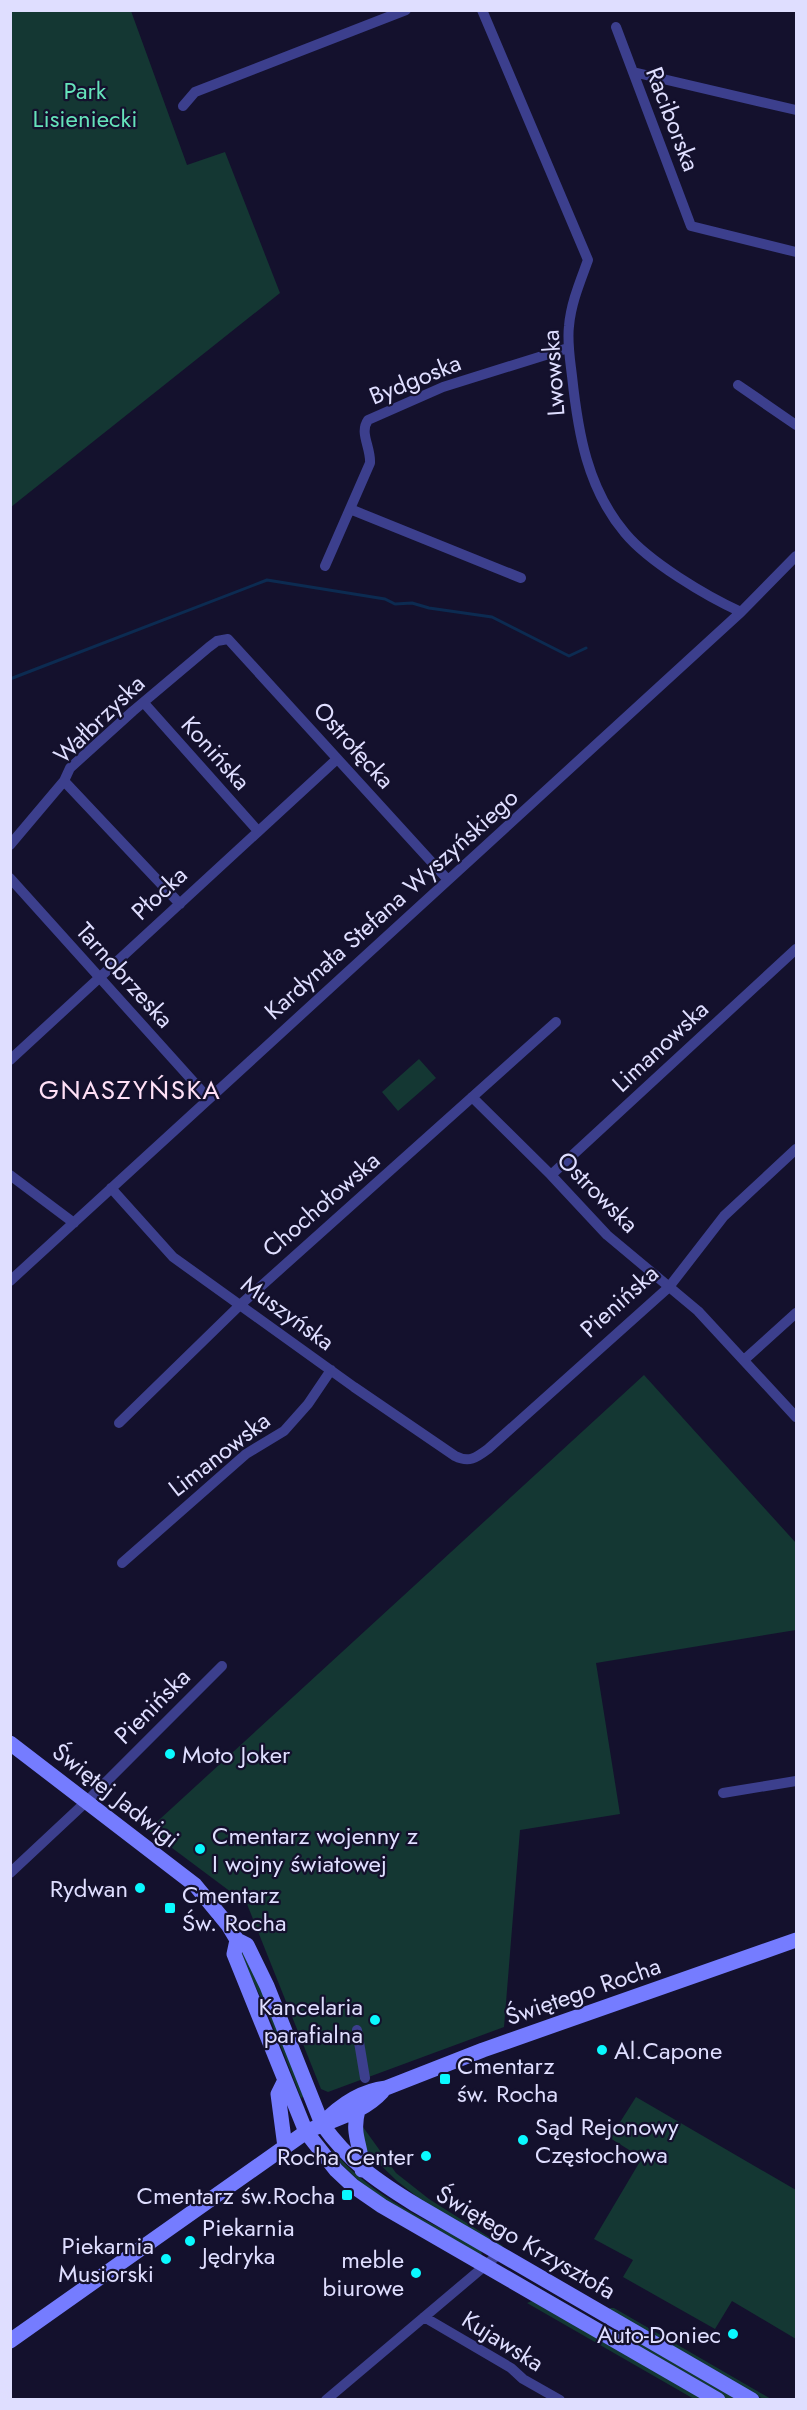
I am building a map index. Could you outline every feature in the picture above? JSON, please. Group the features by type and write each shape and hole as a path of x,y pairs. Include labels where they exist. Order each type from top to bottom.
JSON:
{"main road":[{"name":"Świętej Jadwigi","path":"10,1743 195,1885 222,1917 237,1940 247,1945 256,1960 322,2124"},
{"name":"Świętej Jadwigi","path":"237,1940 234,1954 306,2132"},
{"name":"Świętego Rocha","path":"322,2124 344,2103 373,2090 386,2088 512,2040 796,1940"},
{"path":"285,2080 278,2094 285,2147"},
{"name":"Świętego Rocha","path":"10,2341 306,2132 358,2110 377,2098 386,2088"},
{"path":"358,2110 354,2126 356,2142 362,2153 362,2170"},
{"name":"Świętego Krzysztofa","path":"322,2124 333,2140 362,2170 406,2199 752,2400"},
{"name":"Świętego Krzysztofa","path":"306,2132 320,2152 353,2186 382,2206 718,2400"}],"street":[{"path":"183,106 195,92 406,10"},
{"name":"Lwowska","path":"482,10 588,260 573,302 568,326 568,348 580,439 593,480 606,506 625,533 637,545 691,586 741,612"},
{"name":"Raciborska","path":"616,27 691,226 796,252"},
{"path":"633,72 796,110"},
{"name":"Bydgoska","path":"325,566 370,463 370,454 363,432 363,427 368,420 443,387 568,348"},
{"path":"738,385 796,424"},
{"path":"350,509 520,578"},
{"name":"Kardynała Stefana Wyszyńskiego","path":"10,1281 741,612 796,556"},
{"name":"Ostrołęcka","path":"228,639 448,880"},
{"name":"Wałbrzyska","path":"10,845 64,781 70,768 209,647 217,641 228,639"},
{"name":"Konińska","path":"144,703 258,831"},
{"name":"Płocka","path":"10,1060 337,759"},
{"path":"64,781 180,904"},
{"name":"Tarnobrzeska","path":"10,878 209,1099"},
{"name":"Limanowska","path":"551,1175 796,948"},
{"name":"Chochołowska","path":"119,1423 240,1305 556,1022"},
{"name":"Ostrowska","path":"472,1097 551,1175 607,1235 698,1311 796,1417"},
{"name":"Pienińska","path":"454,1456 472,1461 488,1449 669,1287 724,1216 796,1149"},
{"path":"10,1175 74,1223"},
{"name":"Muszyńska","path":"111,1188 173,1257 454,1456"},
{"path":"744,1360 796,1312"},
{"name":"Limanowska","path":"122,1563 246,1454 284,1431 308,1404 331,1370"},
{"name":"Pienińska","path":"10,1873 87,1801 222,1666"},
{"path":"723,1793 796,1781"},
{"path":"357,2030 365,2078"},
{"path":"326,2400 500,2253"},
{"name":"Kujawska","path":"424,2317 560,2400"}],"green space":[{"name":"Park Lisieniecki","path":"11,10 131,11 187,165 225,152 280,293 11,507"},
{"path":"419,1059 436,1078 398,1111 382,1092"},
{"path":"644,1375 796,1543 796,1630 596,1663 620,1814 520,1830 504,2027 328,2092 321,2089 247,1904 148,1830"},
{"path":"237,1948 247,1955 305,2096 301,2098 265,2006"},
{"path":"636,2097 796,2190 796,2339 732,2301 715,2329 623,2277 633,2260 594,2239 642,2158 610,2138"},
{"path":"363,2127 396,2173 429,2199 503,2246 499,2247 425,2203 397,2181 365,2150"},
{"path":"333,2151 365,2182 383,2195 479,2247 482,2254 480,2257 366,2188 330,2153"},
{"path":"518,2276 605,2326 654,2349 742,2399 726,2399"},
{"path":"532,2301 704,2399 694,2399 527,2303"},
{"path":"614,2308 771,2399 763,2399 609,2310"}],"waterway":[{"path":"10,679 267,580 385,599 395,604 412,603 429,608 492,617 569,656 586,648"}],"place":[{"name":"Moto Joker","path":"170,1754"},
{"name":"Cmentarz wojenny z I wojny światowej","path":"200,1849"},
{"name":"Rydwan","path":"140,1888"},
{"name":"Cmentarz Św. Rocha","path":"170,1908"},
{"name":"Kancelaria parafialna","path":"375,2020"},
{"name":"Al.Capone","path":"602,2050"},
{"name":"Cmentarz św. Rocha","path":"445,2079"},
{"name":"Sąd Rejonowy Częstochowa","path":"523,2140"},
{"name":"Rocha Center","path":"426,2156"},
{"name":"Cmentarz św.Rocha","path":"347,2195"},
{"name":"Piekarnia Jędryka","path":"190,2241"},
{"name":"Piekarnia Musiorski","path":"166,2259"},
{"name":"meble biurowe","path":"416,2273"},
{"name":"Auto-Doniec","path":"733,2334"}],"district":[{"name":"GNASZYŃSKA","path":"130,1090"}]}
